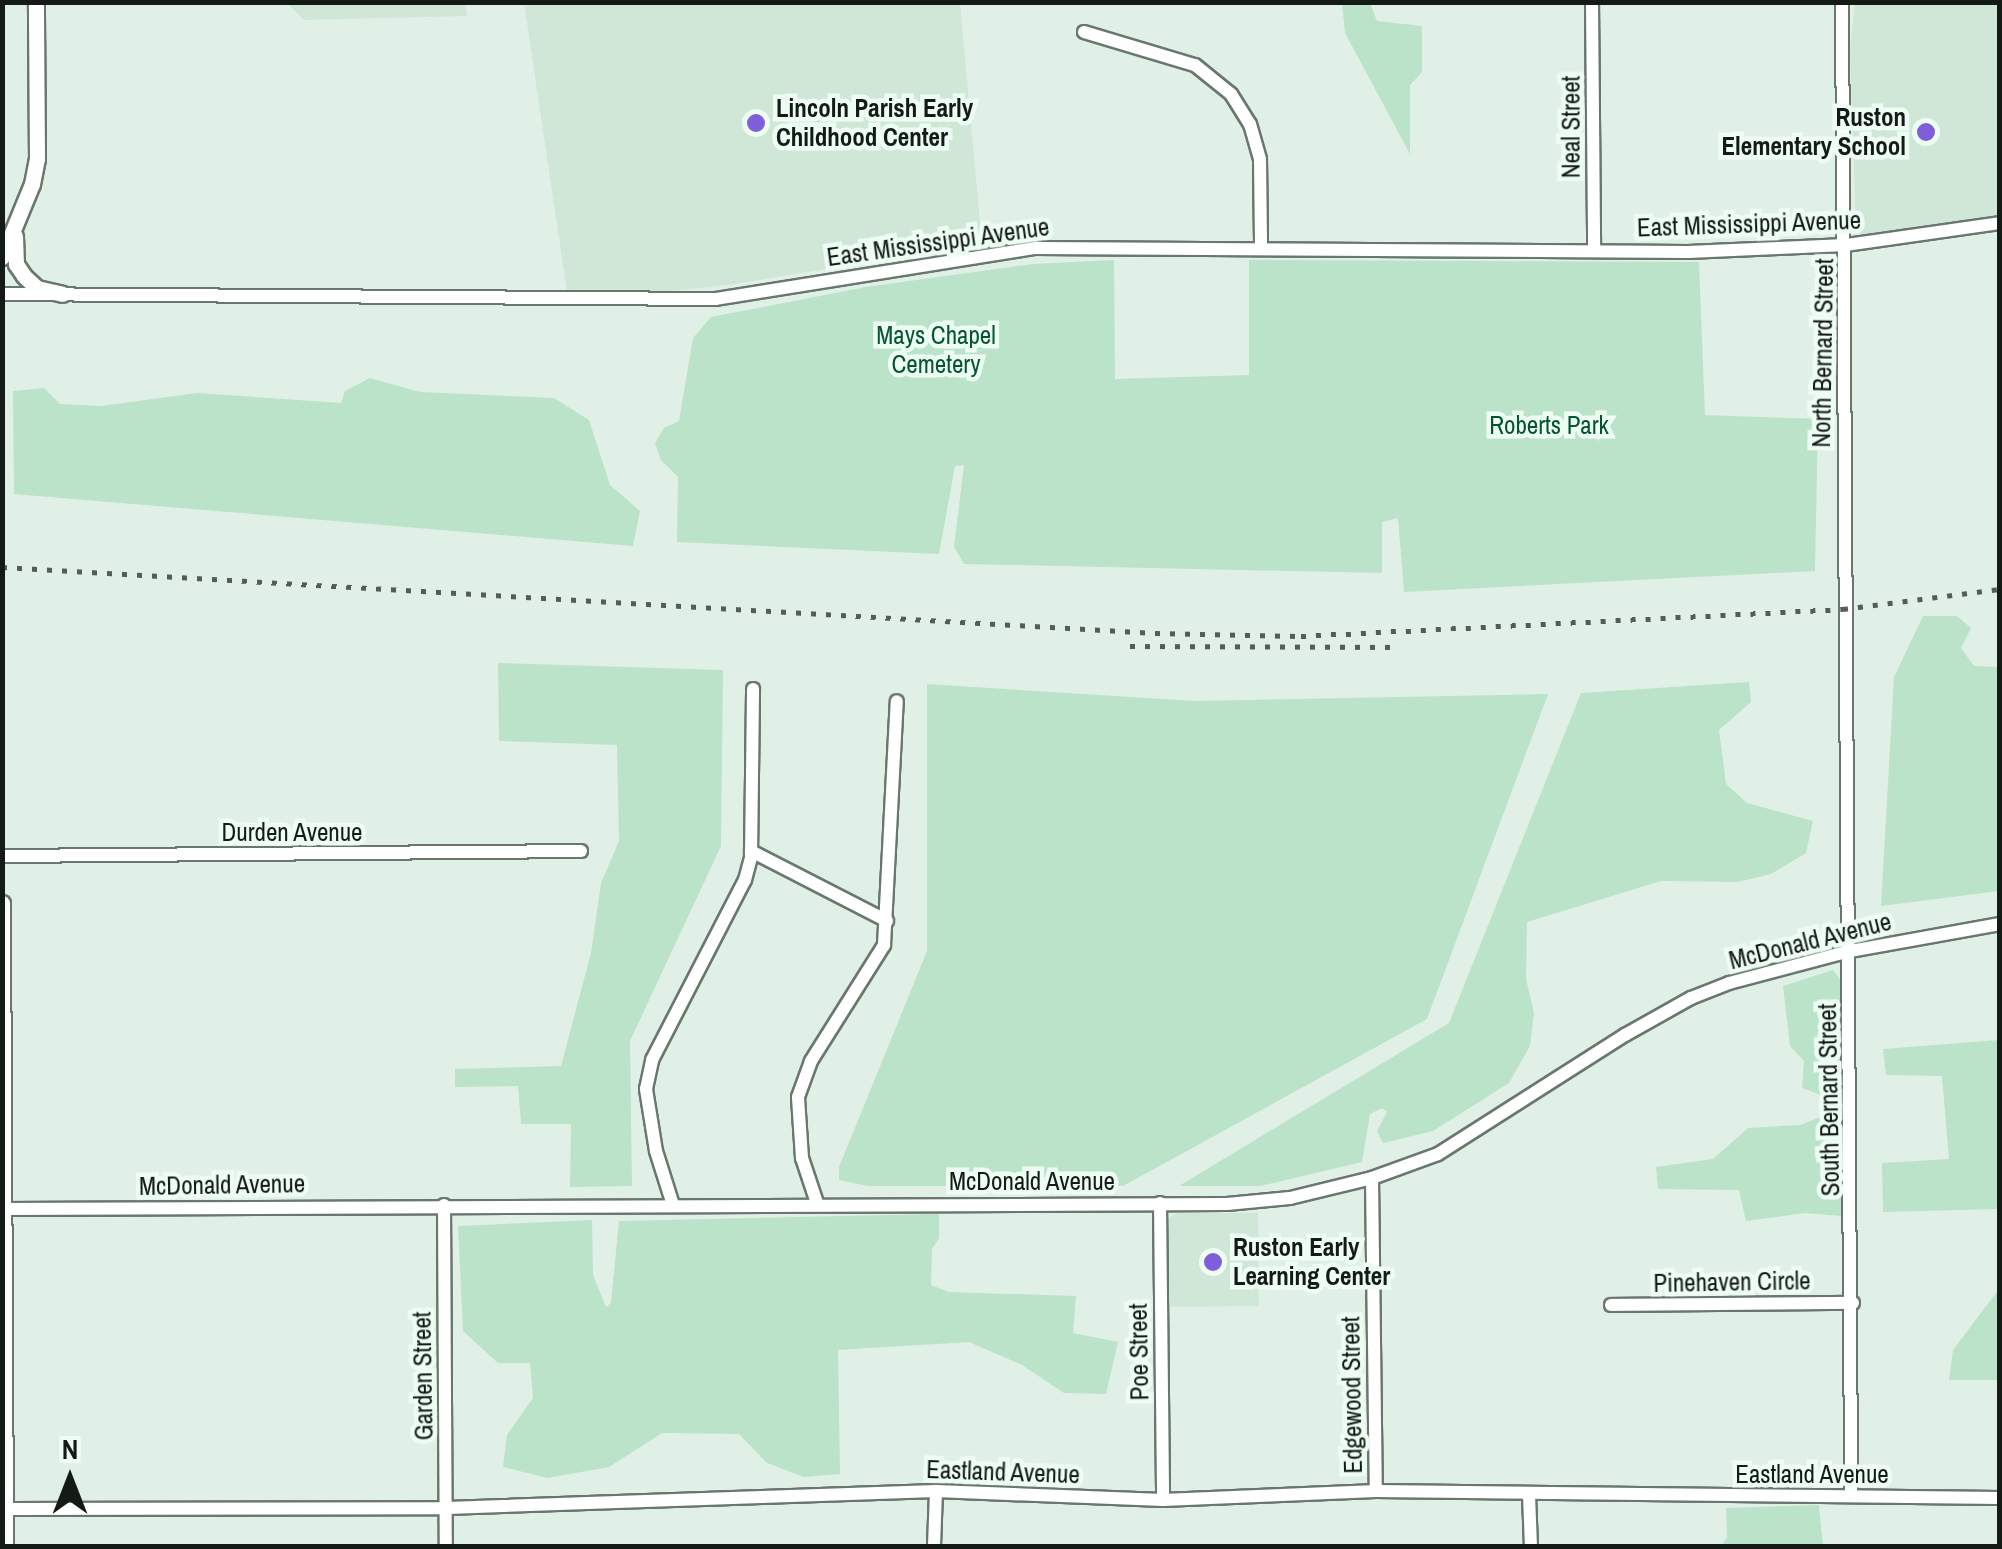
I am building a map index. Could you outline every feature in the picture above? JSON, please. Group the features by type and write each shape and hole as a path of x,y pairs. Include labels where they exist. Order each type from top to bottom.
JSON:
{"street":[{"path":"2,257 32,184 38,146 36,2"},
{"name":"Neal Street","path":"1592,2 1594,251"},
{"name":"North Bernard Street","path":"1842,2 1846,704"},
{"path":"1084,32 1195,65 1231,94 1250,124 1260,160 1261,247"},
{"name":"East Mississippi Avenue","path":"2,294 716,299 1036,248 1594,251 1846,245 2000,223"},
{"path":"15,228 16,264 24,276 38,288 62,294"},
{"path":"673,1205 650,1123 646,1089 652,1060 745,880 752,851 753,688"},
{"path":"817,1204 802,1158 798,1097 811,1061 884,945 897,700"},
{"name":"South Bernard Street","path":"1846,704 1853,1303 1851,1496"},
{"name":"Durden Avenue","path":"2,856 581,851"},
{"path":"752,851 887,921"},
{"path":"2,903 5,1546"},
{"name":"McDonald Avenue","path":"4,1209 1160,1204 1290,1198 1372,1178 1438,1154 1690,998 1769,970 2000,924"},
{"name":"Edgewood Street","path":"1372,1178 1376,1491"},
{"name":"Poe Street","path":"1160,1204 1163,1500"},
{"name":"Garden Street","path":"444,1205 446,1546"},
{"name":"Pinehaven Circle","path":"1611,1305 1853,1303"},
{"path":"934,1546 936,1491"},
{"name":"Eastland Avenue","path":"4,1509 447,1508 936,1491 1163,1500 1376,1491 2000,1498"},
{"path":"1529,1495 1531,1546"}],"shaded area":[{"path":"287,3 465,3 467,16 304,20"},
{"name":"Lincoln Parish Early Childhood Center","path":"524,3 960,3 982,244 728,285 661,292 567,292"},
{"name":"Ruston Elementary School","path":"1855,3 1999,3 1999,216 1864,236 1856,232 1850,48"},
{"name":"Ruston Early Learning Center","path":"1177,1213 1258,1213 1259,1306 1168,1307 1168,1218"}],"green space":[{"path":"1342,3 1370,3 1377,21 1422,26 1422,72 1410,85 1410,154 1345,33"},
{"path":"1114,260 1115,379 1249,375 1249,260 1699,262 1705,415 1818,419 1815,571 1404,592 1398,518 1382,522 1382,573 964,564 954,547 964,465 955,466 939,554 677,542 678,477 661,460 655,443 664,428 679,421 693,338 711,317 866,287 1033,264"},
{"path":"370,378 420,392 554,398 589,420 610,485 640,511 633,546 14,494 13,391 44,388 60,404 101,406 197,393 341,403 345,391"},
{"path":"1923,616 1957,616 1971,628 1961,648 1974,666 1999,667 1999,891 1881,906 1894,677"},
{"path":"498,663 723,670 721,846 630,1041 632,1186 570,1187 571,1124 521,1124 518,1086 455,1087 455,1069 561,1066 591,953 601,883 619,841 617,745 499,741"},
{"path":"1749,682 1751,702 1719,730 1726,784 1747,803 1813,821 1806,853 1771,874 1738,882 1661,881 1527,922 1526,979 1534,1013 1530,1046 1509,1083 1433,1131 1383,1143 1377,1131 1387,1112 1382,1108 1370,1114 1362,1162 1260,1186 1179,1186 1449,1023 1581,693"},
{"path":"927,684 1195,701 1548,694 1427,1019 1123,1186 868,1186 839,1180 839,1167 927,951"},
{"path":"1833,970 1841,981 1842,1216 1805,1213 1746,1221 1739,1190 1658,1189 1656,1167 1713,1159 1748,1128 1800,1125 1823,1116 1821,1095 1802,1088 1804,1061 1790,1046 1783,986"},
{"path":"1999,1040 1999,1209 1883,1212 1882,1163 1949,1159 1942,1076 1886,1075 1883,1049"},
{"path":"939,1214 939,1238 932,1249 931,1285 949,1292 1076,1296 1073,1333 1118,1342 1106,1394 1064,1393 1022,1365 969,1342 838,1350 840,1474 804,1477 767,1463 739,1434 662,1433 609,1467 547,1478 503,1467 507,1435 533,1398 530,1363 498,1363 463,1331 458,1226 592,1220 593,1275 606,1307 611,1303 619,1221"},
{"path":"1999,1289 1999,1380 1949,1380 1953,1350"},
{"path":"1819,1505 1823,1546 1721,1546 1727,1538 1726,1508"}],"railway":[{"path":"2,567 1155,633 1301,636 1843,609 2000,589"},
{"path":"1130,646 1400,647"}],"place":[{"name":"Lincoln Parish Early Childhood Center","path":"756,123"},
{"name":"Ruston Elementary School","path":"1926,132"},
{"name":"Ruston Early Learning Center","path":"1213,1262"}],"park label":[{"name":"Mays Chapel Cemetery","path":"936,350"},
{"name":"Roberts Park","path":"1549,425"}]}
